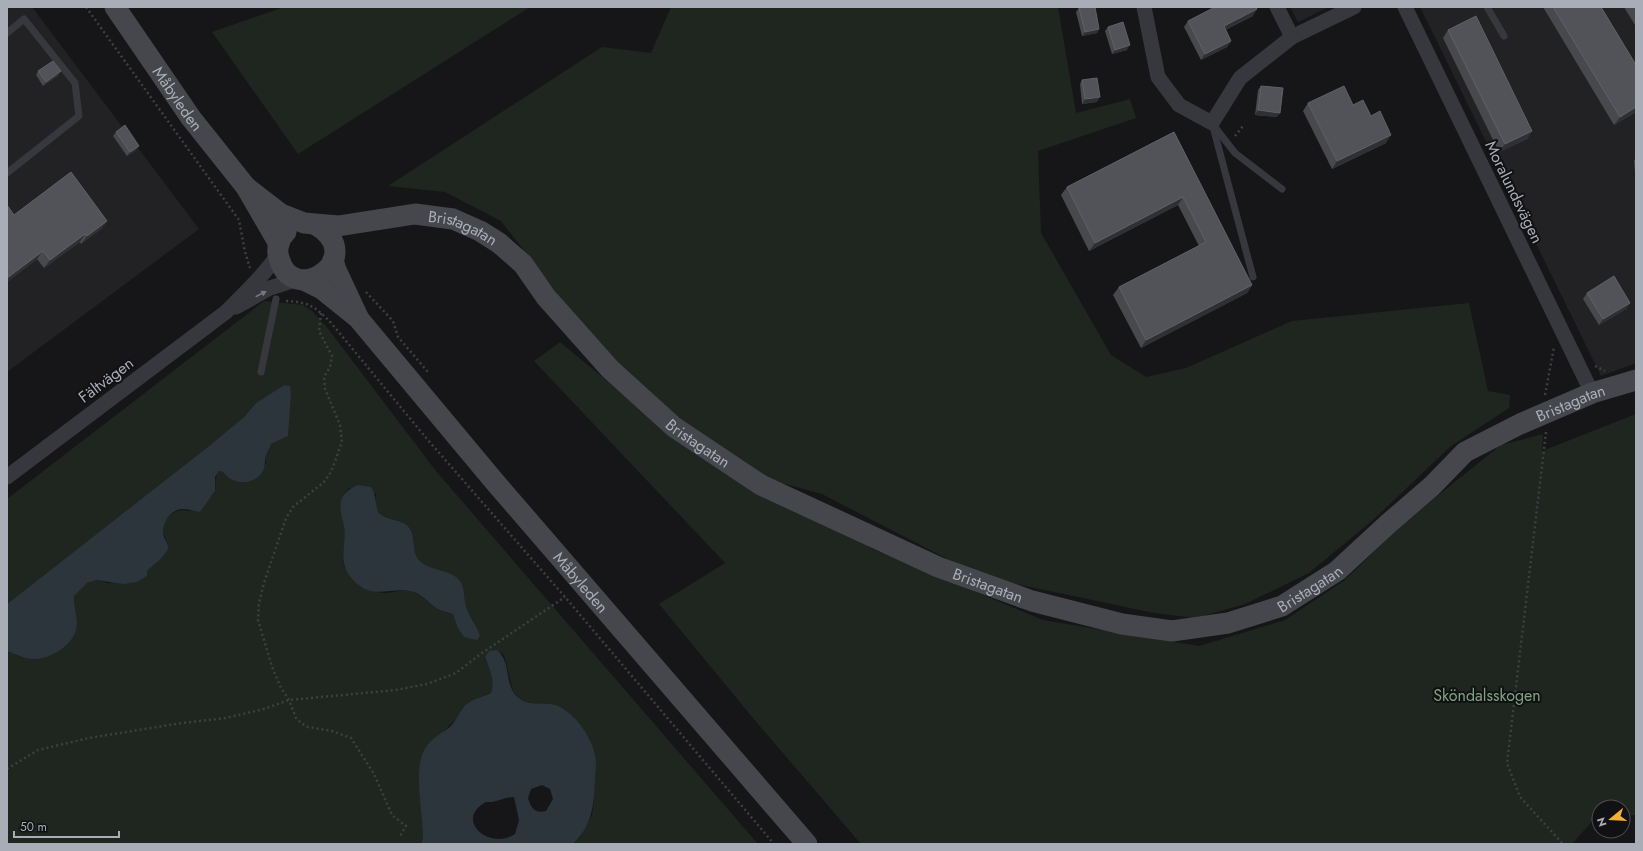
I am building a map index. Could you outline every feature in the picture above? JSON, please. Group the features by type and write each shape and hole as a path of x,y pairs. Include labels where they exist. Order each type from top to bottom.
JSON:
{"street":[{"name":"Måbyleden","path":"115,7 191,118 246,187 278,249 280,264 286,271 322,289 358,318 494,481 807,844"},
{"path":"1144,7 1158,77 1179,105 1212,123 1240,78 1292,37 1354,7"},
{"path":"1277,7 1292,37"},
{"name":"Moralundsvägen","path":"1405,7 1592,393"},
{"name":"Måbyleden","path":"246,187 281,214 326,231 333,242 336,270 358,318"},
{"name":"Bristagatan","path":"310,224 338,226 415,214 453,219 480,230 499,243 523,264 546,297 610,369 674,427 761,485 938,567 1032,601 1122,624 1172,631 1228,623 1282,606 1337,571 1432,486 1465,452 1548,412 1592,393 1636,380"},
{"name":"Bristagatan","path":"334,256 360,230 384,219"},
{"path":"278,249 283,235 291,227 310,224"},
{"name":"Fältvägen","path":"226,312 256,279 270,268 278,249"},
{"path":"301,279 312,280 323,274 330,268 334,256"},
{"name":"Fältvägen","path":"7,477 226,312 270,288 301,279"}],"lane":[{"path":"1487,7 1504,36"},
{"path":"7,32 24,19 75,83 79,116 7,173"},
{"path":"1212,123 1234,154 1282,189"},
{"path":"1212,123 1253,277"},
{"path":"261,372 276,299"}],"path":[{"path":"86,7 231,209"},
{"path":"364,290 393,321 398,337 428,372"},
{"path":"321,313 320,331 332,356 330,367 324,377 324,389 340,425 342,442 331,472 324,482 293,507 286,518 264,583 258,614 263,642 272,667 281,688 289,700 296,718 300,723 308,726 332,731 351,738 374,774 392,815 406,826 400,836"},
{"path":"332,324 427,439 565,598 774,844"},
{"path":"1555,340 1544,397 1548,412 1507,763 1520,797 1563,844"},
{"path":"7,770 38,750 89,738 182,723 226,718 264,709 289,700 396,690 427,684 456,673 482,653 565,598"}],"shaded area":[{"path":"7,7 32,7 199,229 7,372"},
{"path":"1290,7 1329,7 1298,22"},
{"path":"1420,7 1636,7 1636,363 1601,376"},
{"path":"284,385 290,386 291,393 288,436 271,444 266,456 264,470 257,478 247,482 241,482 231,479 223,472 219,471 215,477 215,491 200,512 182,509 177,510 167,519 163,532 168,549 163,556 147,571 147,576 137,582 123,584 96,580 87,583 74,596 77,626 74,636 66,646 55,653 36,659 25,658 7,651 7,604 209,446 244,417 256,403"},
{"path":"358,485 371,487 379,513 387,518 401,522 408,526 411,530 417,557 420,561 428,567 452,574 459,579 464,589 466,607 477,627 480,636 477,640 464,637 458,628 453,614 436,608 417,593 406,590 375,592 361,587 349,575 343,556 345,534 341,515 341,504 347,491"},
{"path":"497,650 502,656 507,668 511,687 519,698 529,703 550,704 560,707 572,715 591,741 596,761 593,806 591,815 584,830 573,844 421,844 423,827 419,778 422,756 426,747 431,741 452,725 467,703 491,693 492,679 485,657 489,651","holes":["542,785 550,789 553,799 546,811 539,812 532,807 528,798 531,789","514,797 519,820 515,834 505,838 495,839 486,836 474,825 473,817 477,809 486,802 494,802"]}],"green space":[{"path":"284,7 530,7 298,154 212,32"},
{"path":"671,7 1058,7 1076,113 1130,99 1136,118 1038,151 1041,233 1111,355 1146,377 1186,368 1292,321 1469,303 1488,391 1510,395 1509,408 1451,446 1373,520 1309,573 1245,604 1196,618 1154,613 982,577 822,494 759,477 655,406 569,309 501,221 445,192 388,186 602,47 651,53"},
{"path":"264,301 303,305 312,311 326,326 436,471 758,844 573,844 580,837 592,815 594,800 595,754 587,735 569,713 548,704 527,702 519,698 513,691 504,655 497,650 485,657 492,679 491,693 469,702 462,708 458,717 444,731 419,774 423,822 423,837 421,844 7,844 7,651 19,656 76,616 74,596 84,586 93,580 109,583 117,582 135,576 151,567 168,549 168,544 164,534 167,519 174,512 184,510 190,511 201,505 212,496 215,490 216,478 219,471 223,472 227,477 266,464 266,456 271,444 288,436 290,386 284,385 256,403 244,417 209,446 7,604 7,499","holes":["349,488 376,494 376,506 380,513 388,518 403,522 410,528 413,535 415,554 421,562 426,566 448,574 461,582 466,607 477,627 480,636 456,621 453,614 436,608 414,592 402,591 384,593 373,591 357,583 349,575 343,560 345,531 341,503"]},
{"name":"Sköndalsskogen","path":"560,342 652,418 753,488 875,550 1043,620 1199,646 1285,620 1345,580 1401,525 1501,445 1543,434 1542,451 1636,414 1636,815 1631,815 1631,799 1591,799 1591,823 1572,844 861,844 752,717 659,604 725,563 534,361"}],"building":[{"path":"1095,7 1099,29 1085,32 1079,8"},
{"path":"1215,7 1256,7 1257,9 1224,26 1231,41 1205,54 1188,21"},
{"path":"1553,7 1601,7 1636,65 1636,107 1620,117"},
{"path":"1476,16 1532,131 1505,144 1448,30"},
{"path":"1123,22 1130,45 1115,50 1108,27"},
{"path":"53,61 61,71 46,82 38,71"},
{"path":"1097,78 1100,97 1085,99 1082,80"},
{"path":"1261,86 1283,88 1280,113 1258,110"},
{"path":"1344,86 1353,105 1363,100 1371,116 1380,111 1391,135 1337,161 1308,103"},
{"path":"125,125 139,146 130,152 116,132"},
{"path":"1174,132 1252,285 1146,340 1119,287 1206,242 1183,197 1095,243 1067,187"},
{"path":"71,172 107,221 87,236 85,234 50,260 43,251 7,278 7,205 14,215"},
{"path":"1614,276 1630,303 1603,319 1587,293"}]}
